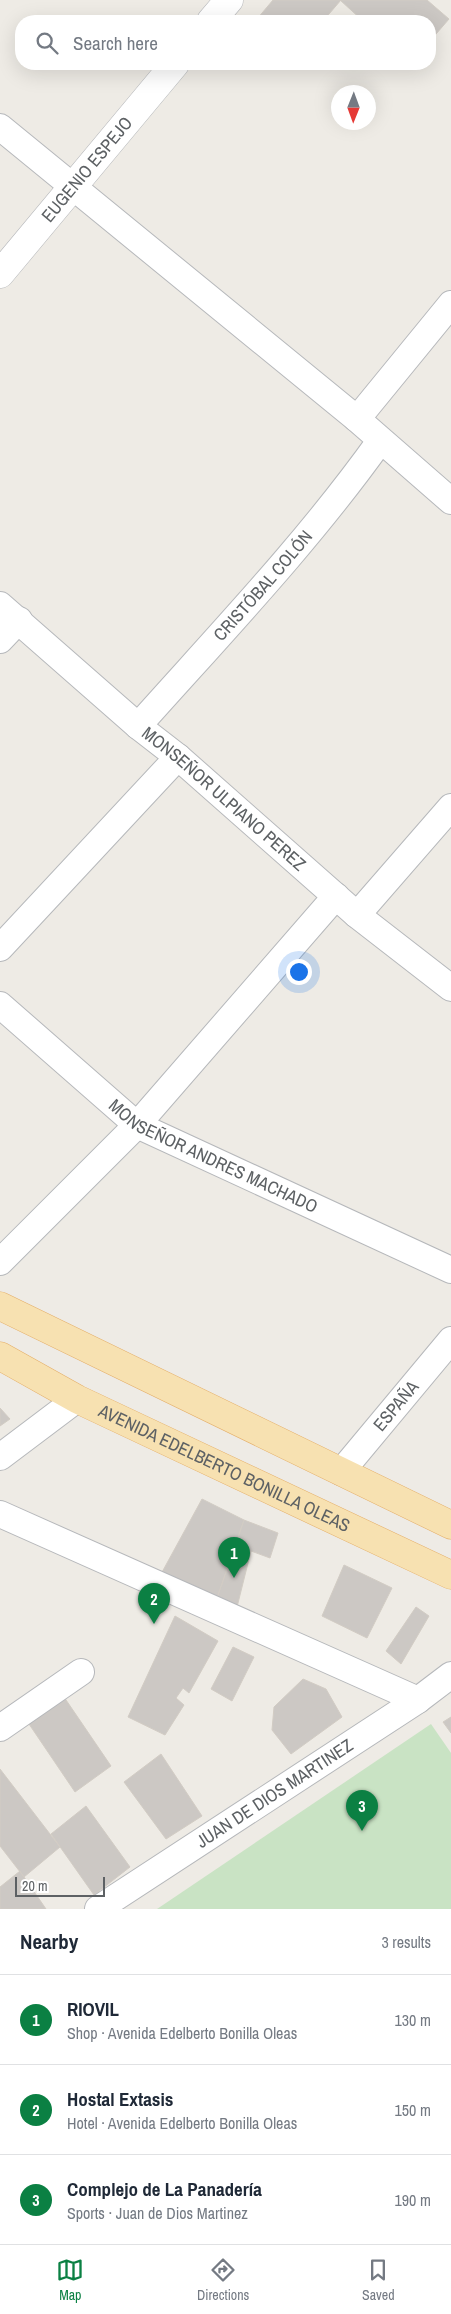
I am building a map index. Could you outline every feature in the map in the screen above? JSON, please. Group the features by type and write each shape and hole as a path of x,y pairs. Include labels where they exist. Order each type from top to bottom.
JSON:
{"main road":[{"path":"0,1306 451,1525"},
{"name":"AVENIDA EDELBERTO BONILLA OLEAS","path":"0,1356 77,1399 451,1575"}],"street":[{"path":"216,15 229,0"},
{"name":"EUGENIO ESPEJO","path":"0,274 171,70"},
{"path":"0,127 72,188 357,419 380,441 451,500"},
{"path":"357,419 451,304"},
{"name":"CRISTÓBAL COLÓN","path":"138,726 280,566 353,479 380,441"},
{"path":"0,640 9,613"},
{"name":"MONSEÑOR ULPIANO PEREZ","path":"9,613 138,726 178,757 357,915 451,988"},
{"path":"0,948 178,757"},
{"path":"357,915 451,807"},
{"path":"0,1262 136,1125 336,896"},
{"name":"MONSEÑOR ANDRES MACHADO","path":"0,1005 136,1125 451,1270"},
{"name":"ESPAÑA","path":"341,1472 451,1340"},
{"path":"0,1457 77,1399"},
{"path":"0,1514 418,1700"},
{"path":"0,1728 81,1672"},
{"name":"JUAN DE DIOS MARTINEZ","path":"98,1909 418,1700 451,1675"}],"green space":[{"path":"431,1724 451,1753 451,1909 157,1909"}],"building":[{"path":"273,0 341,0 328,15 260,15"},
{"path":"340,0 427,0 449,19 436,34 436,15 356,15"},
{"path":"0,1408 10,1419 0,1426"},
{"path":"202,1499 244,1520 217,1598 161,1574"},
{"path":"244,1520 278,1533 270,1558 251,1551 237,1607 217,1598"},
{"path":"344,1565 392,1588 367,1638 322,1616"},
{"path":"416,1607 429,1616 401,1664 386,1651"},
{"path":"175,1616 218,1641 189,1693 183,1688 176,1698 184,1705 165,1735 128,1717"},
{"path":"233,1647 254,1657 232,1701 211,1689"},
{"path":"303,1679 326,1689 342,1717 291,1754 272,1730 274,1707"},
{"path":"64,1697 111,1766 75,1792 29,1724"},
{"path":"451,1717 451,1733 443,1722"},
{"path":"161,1754 202,1816 166,1839 124,1782"},
{"path":"0,1769 60,1847 24,1877 0,1846"},
{"path":"86,1806 130,1867 94,1895 51,1834"},
{"path":"20,1871 46,1909 0,1909 0,1887"}],"place":[{"name":"RIOVIL","path":"234,1578"},
{"name":"Hostal Extasis","path":"154,1624"},
{"name":"Complejo de La Panadería","path":"362,1831"}]}
